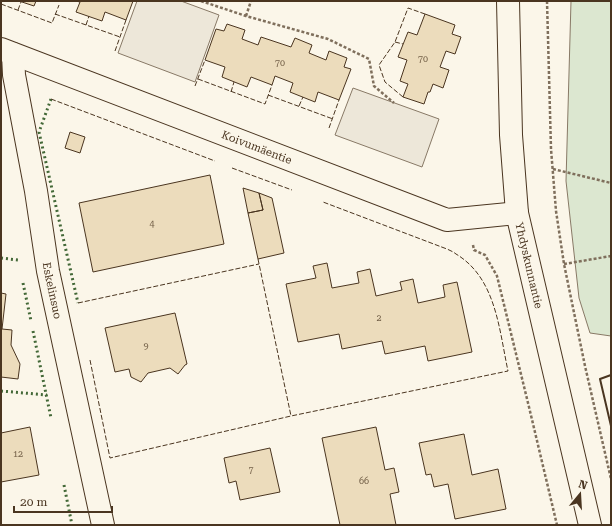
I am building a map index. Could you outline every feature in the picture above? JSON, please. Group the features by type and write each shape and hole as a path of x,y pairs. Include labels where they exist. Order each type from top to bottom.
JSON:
{"street":[{"name":"Yhdyskunnantie","path":"508,1 511,135 517,213 590,525"},
{"name":"Koivumäentie","path":"7,52 447,220 517,213"},
{"name":"Eskelinsuo","path":"7,52 14,75 36,191 48,271 103,525"}],"path":[{"path":"201,1 246,16 328,39 369,59 374,86 394,103"},
{"path":"246,16 251,1"},
{"path":"547,1 556,212 564,264 585,366 611,479"},
{"path":"553,169 611,183"},
{"path":"464,218 474,250 485,255 497,276 530,406 556,525"},
{"path":"564,264 611,256"}],"green space":[{"path":"571,1 611,1 611,336 590,333 579,298 566,181"}],"shaded area":[{"path":"137,1 181,1 219,15 195,82 118,53"},
{"path":"353,88 439,119 422,167 335,135"}],"building":[{"path":"19,1 36,1 34,6"},
{"path":"76,1 133,1 126,20 105,12 102,21 76,12 80,2"},
{"path":"425,14 455,25 452,34 461,37 455,54 446,51 440,67 449,70 443,88 433,84 430,92 428,92 424,104 403,97 408,84 400,81 407,60 398,57 408,32 417,35"},
{"path":"227,24 245,30 242,39 258,45 261,37 291,47 295,38 312,45 309,53 326,60 329,51 347,58 344,67 351,69 339,100 318,92 315,102 290,92 293,83 275,76 272,85 251,77 247,87 222,77 225,67 205,60 216,29 224,31"},
{"path":"70,132 85,137 80,153 65,148"},
{"path":"210,175 224,244 93,272 79,203"},
{"path":"243,188 259,193 263,210 248,213"},
{"path":"259,193 272,198 284,253 258,259 248,213 263,210"},
{"path":"327,263 332,288 359,283 357,272 370,269 376,296 402,290 400,282 413,279 418,303 445,297 443,285 457,282 472,352 428,361 425,346 385,354 382,341 342,349 339,334 298,342 286,284 316,278 313,266"},
{"path":"1,293 6,294 2,329 12,330 11,345 20,364 18,379 1,377"},
{"path":"175,313 187,364 178,374 170,368 148,373 141,382 131,377 129,369 115,372 105,328"},
{"path":"30,427 39,475 1,482 1,433"},
{"path":"376,427 385,470 394,468 399,492 390,494 396,525 340,525 322,438"},
{"path":"464,434 472,475 498,469 506,509 455,519 448,484 434,487 431,474 426,475 419,443"},
{"path":"270,448 280,492 240,500 236,481 229,483 224,458"}],"hedge":[{"path":"51,99 39,132 78,303"},
{"path":"1,258 18,260"},
{"path":"23,283 31,321"},
{"path":"33,331 51,418"},
{"path":"1,391 47,395"},
{"path":"64,485 72,525"}],"fence":[{"path":"18,10 21,2"},
{"path":"1,4 52,23 59,5"},
{"path":"403,97 385,82 379,65 395,42 408,8 425,14"},
{"path":"55,14 120,37"},
{"path":"86,25 89,16"},
{"path":"115,51 126,20"},
{"path":"395,42 403,44"},
{"path":"195,86 205,60"},
{"path":"198,79 265,104 272,85"},
{"path":"231,92 234,82"},
{"path":"268,95 333,119"},
{"path":"299,106 303,97"},
{"path":"51,99 215,161"},
{"path":"329,128 339,100"},
{"path":"232,168 292,190"},
{"path":"90,360 110,458 291,416 508,371 494,306 488,290 480,276 469,264 448,249 323,202"},
{"path":"258,259 291,416"},
{"path":"78,303 259,264"}],"wall":[{"path":"611,375 600,379 611,426"}]}
